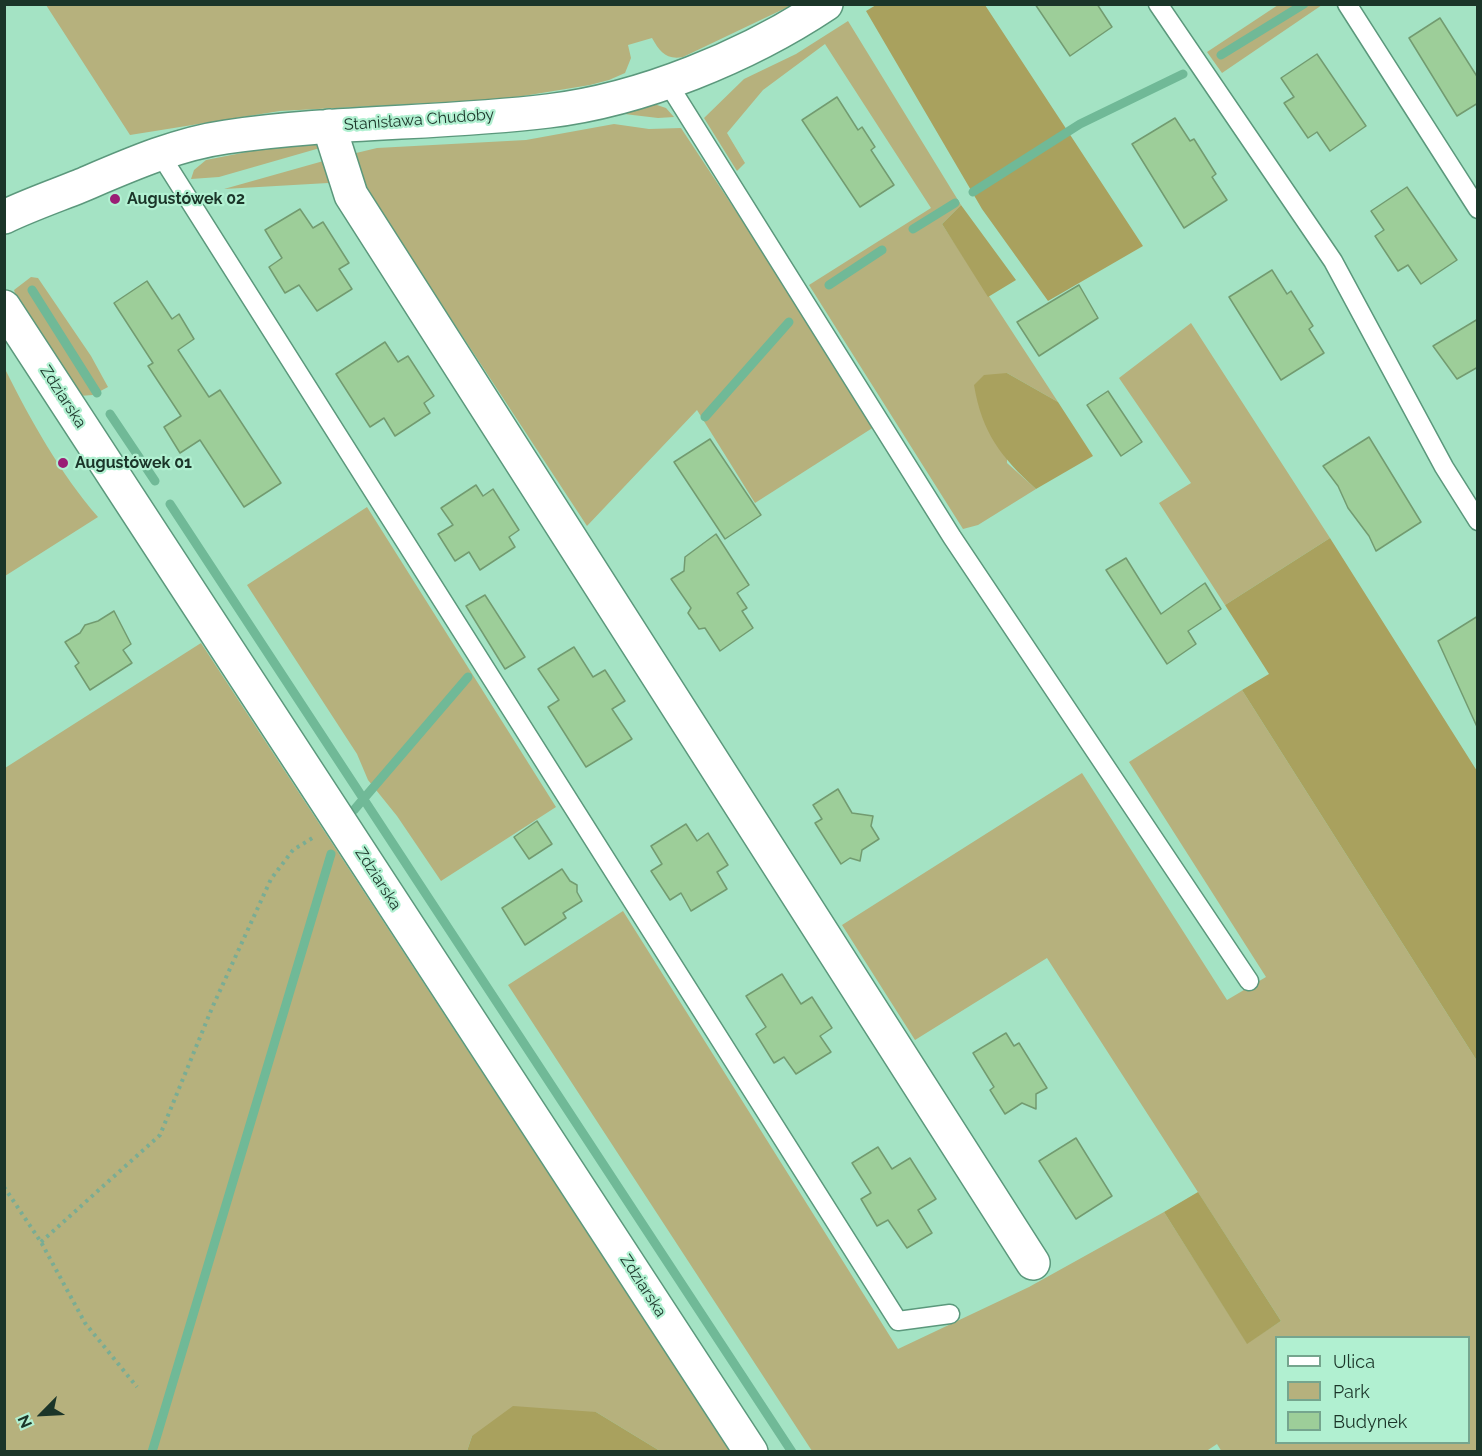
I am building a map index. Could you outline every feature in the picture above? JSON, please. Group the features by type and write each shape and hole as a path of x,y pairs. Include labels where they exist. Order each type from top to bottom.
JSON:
{"street":[{"name":"Stanisława Chudoby","path":"4,217 160,154 224,137 329,126 549,111 611,99 667,82 748,48 826,4"},
{"path":"329,126 351,195 1033,1263"},
{"name":"Zdziarska","path":"4,306 751,1452"}],"lane":[{"path":"1158,4 1333,261 1444,467 1478,521"},
{"path":"1347,4 1478,209"},
{"path":"667,82 952,537 1249,981"},
{"path":"160,154 898,1321 950,1314"}],"path":[{"path":"41,1242 160,1135 212,1008 271,879 293,850 341,821"},
{"path":"4,1187 41,1242 85,1323 137,1387"}],"green space":[{"path":"46,5 792,5 683,57 677,58 664,54 652,38 628,45 631,58 625,73 590,85 505,99 280,111 130,135"},
{"path":"1278,5 1322,5 1222,73 1207,52"},
{"path":"848,21 961,205 942,224 1058,402 1007,373 1007,463 1036,489 978,525 963,529 809,285 931,208 825,44 763,90 727,133 745,163 737,171 704,118 744,79 796,54"},
{"path":"654,104 666,108 674,117 658,118 616,113"},
{"path":"614,124 649,129 681,128 788,290 874,427 755,503 697,410 587,526 358,177 352,154 377,148 526,140"},
{"path":"298,142 312,143 320,148 219,177 191,179 194,170 206,160"},
{"path":"327,160 336,185 328,183 224,189"},
{"path":"31,277 38,278 91,356 108,387 93,395 79,396 17,299 14,290"},
{"path":"1191,323 1330,538 1225,605 1159,503 1191,483 1119,378"},
{"path":"5,369 47,446 71,483 98,517 5,576"},
{"path":"367,507 556,807 441,881 397,816 368,780 357,754 247,585"},
{"path":"201,643 730,1451 660,1451 596,1412 472,1436 467,1451 5,1452 5,768"},
{"path":"1242,690 1477,1061 1477,1451 1222,1452 1217,1444 1205,1452 812,1451 508,985 623,911 898,1349 1029,1287 1164,1212 1247,1343 1281,1321 1047,958 915,1040 842,925 1082,773 1227,1000 1266,977 1129,762"}],"shaded area":[{"path":"876,5 985,5 1143,246 1048,301 982,209 866,11"},
{"path":"961,205 1016,280 988,297 942,224"},
{"path":"1007,373 1058,402 1093,456 1036,489 1003,455 995,443 982,417 978,402 974,385 984,375"},
{"path":"1330,538 1477,771 1477,1061 1242,690 1269,674 1225,605"},
{"path":"1198,1192 1281,1321 1247,1344 1164,1212"},
{"path":"513,1406 596,1412 660,1451 467,1451 472,1436"}],"building":[{"path":"1035,4 1097,4 1112,27 1070,56"},
{"path":"1440,18 1478,78 1478,103 1457,116 1409,38"},
{"path":"1317,54 1366,126 1330,151 1317,132 1308,138 1284,103 1294,97 1281,78"},
{"path":"837,97 858,130 862,127 875,147 871,150 894,185 860,207 802,120"},
{"path":"1175,118 1190,141 1194,139 1216,174 1212,177 1227,200 1184,228 1132,144"},
{"path":"1407,187 1457,260 1421,284 1408,265 1398,271 1375,236 1384,230 1371,211"},
{"path":"300,209 313,228 323,222 349,263 339,269 352,289 317,311 299,285 285,293 269,267 282,258 265,230"},
{"path":"1272,270 1287,294 1291,291 1313,326 1309,329 1324,353 1281,380 1229,297"},
{"path":"147,281 172,319 179,314 194,339 178,350 209,397 220,390 281,483 244,507 200,440 180,453 164,427 181,416 148,366 153,363 114,303"},
{"path":"1079,285 1098,318 1039,356 1017,322"},
{"path":"1478,319 1478,367 1457,379 1433,346"},
{"path":"385,342 398,362 408,356 434,396 424,403 430,413 395,436 384,418 370,427 336,374"},
{"path":"1108,391 1142,442 1121,456 1087,405"},
{"path":"1369,437 1421,522 1376,551 1369,536 1348,508 1338,486 1323,466"},
{"path":"710,439 761,515 725,539 674,462"},
{"path":"476,485 483,496 493,489 519,530 509,537 515,547 480,570 469,552 455,561 438,534 453,525 441,508"},
{"path":"716,534 749,585 737,593 747,608 742,611 753,628 720,651 705,628 699,629 688,613 691,608 671,579 684,571 685,557"},
{"path":"1126,558 1161,614 1205,583 1221,609 1188,631 1196,644 1167,664 1106,570"},
{"path":"485,595 525,657 505,669 466,606"},
{"path":"114,611 131,644 123,650 132,663 90,690 75,666 79,663 65,642 80,633 85,625 98,621"},
{"path":"1478,616 1478,729 1438,641"},
{"path":"574,647 593,677 605,670 625,701 612,709 632,739 586,767 548,707 559,700 538,669"},
{"path":"838,789 852,813 873,816 871,826 879,839 862,850 860,861 850,858 841,864 815,823 822,819 813,805"},
{"path":"537,821 552,844 529,859 514,837"},
{"path":"686,824 697,841 708,833 728,865 717,872 727,889 691,911 681,893 670,900 651,871 662,864 651,846"},
{"path":"562,869 570,881 577,885 577,892 582,901 563,913 566,918 525,945 502,908"},
{"path":"782,974 801,1004 812,997 832,1028 820,1036 831,1052 796,1074 784,1057 774,1063 756,1034 766,1027 746,996"},
{"path":"1006,1033 1014,1046 1019,1043 1047,1088 1036,1094 1036,1109 1022,1103 1005,1114 990,1090 994,1087 973,1053"},
{"path":"1076,1138 1112,1196 1076,1219 1039,1161"},
{"path":"878,1147 892,1169 910,1158 936,1199 918,1210 932,1233 907,1248 888,1220 877,1226 861,1199 871,1193 852,1163"}],"waterway":[{"path":"1221,55 1304,4"},
{"path":"973,192 1080,124 1183,74"},
{"path":"913,229 955,203"},
{"path":"829,285 882,250"},
{"path":"32,290 97,393"},
{"path":"705,417 789,322"},
{"path":"110,414 155,481"},
{"path":"170,504 792,1452"},
{"path":"354,810 468,677"},
{"path":"152,1452 331,854"}],"place":[{"name":"Augustówek 02","path":"115,199"},
{"name":"Augustówek 01","path":"63,463"}]}
